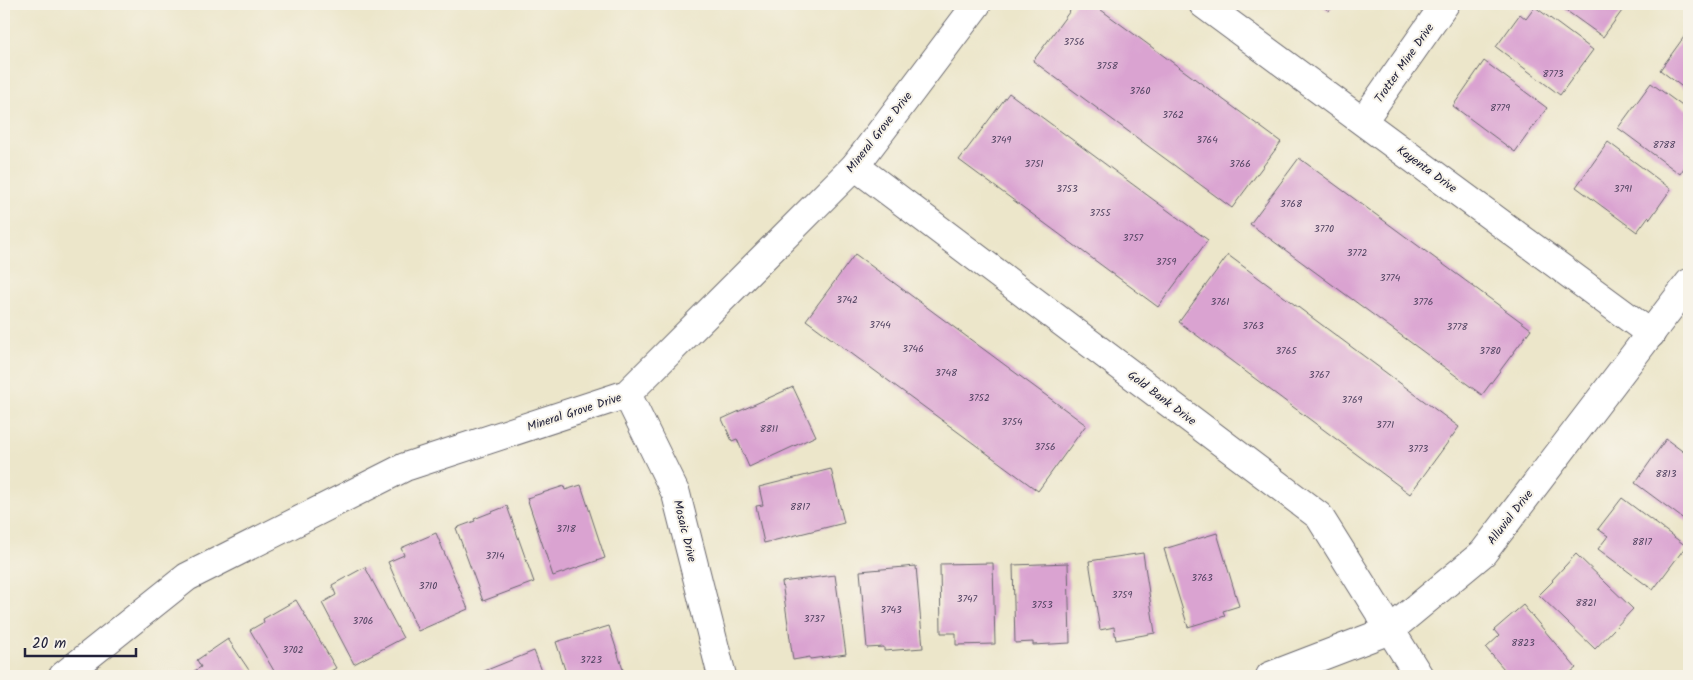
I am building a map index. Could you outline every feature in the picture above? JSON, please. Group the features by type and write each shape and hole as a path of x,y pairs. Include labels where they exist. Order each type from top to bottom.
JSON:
{"street":[{"name":"Mineral Grove Drive","path":"63,676 188,577 405,467 627,394 855,166 977,4"},
{"name":"Kayenta Drive","path":"1203,4 1651,334"},
{"name":"Trotter Mine Drive","path":"1363,121 1445,4"},
{"name":"Gold Bank Drive","path":"855,166 1319,516 1419,676"},
{"name":"Alluvial Drive","path":"1270,676 1390,630 1483,553 1689,283"},
{"name":"Mosaic Drive","path":"627,394 676,494 722,676"}],"building":[{"path":"1075,4 1093,4 1281,142 1232,208 1033,61"},
{"path":"1320,4 1335,4 1329,11"},
{"path":"1557,4 1627,4 1603,37"},
{"path":"1535,7 1593,50 1560,95 1496,47 1520,14 1526,19"},
{"path":"1689,30 1689,92 1660,70"},
{"path":"1484,61 1547,108 1515,152 1453,106"},
{"path":"1651,83 1689,111 1689,160 1680,174 1618,128"},
{"path":"1009,93 1208,240 1158,307 959,160"},
{"path":"1608,142 1671,189 1650,219 1648,217 1637,232 1576,187"},
{"path":"1299,158 1531,329 1482,395 1250,224"},
{"path":"855,254 1086,425 1038,491 806,320"},
{"path":"1228,255 1459,427 1410,494 1179,322"},
{"path":"793,387 816,436 749,467 737,439 732,441 722,419"},
{"path":"1666,439 1689,456 1689,523 1635,483"},
{"path":"831,469 844,523 764,543 756,506 763,505 759,487"},
{"path":"581,485 605,558 553,576 527,498 564,486 565,490"},
{"path":"1622,498 1686,546 1653,590 1598,549 1608,536 1598,529"},
{"path":"507,506 534,582 483,601 456,528"},
{"path":"436,533 468,609 418,631 388,562 404,555 401,548"},
{"path":"1217,533 1239,606 1223,611 1225,616 1188,627 1164,549"},
{"path":"1143,553 1155,633 1116,640 1114,627 1100,630 1089,561"},
{"path":"1576,554 1633,609 1595,649 1539,595"},
{"path":"993,563 995,644 956,645 956,633 941,633 940,564"},
{"path":"1068,563 1070,643 1033,645 1033,642 1015,643 1013,565"},
{"path":"916,566 923,648 884,651 884,647 867,648 860,571"},
{"path":"365,567 403,638 354,664 322,603 336,595 332,585"},
{"path":"835,575 846,654 793,660 782,582"},
{"path":"296,600 336,668 323,676 277,676 250,630 264,622 263,619"},
{"path":"1523,605 1576,668 1566,676 1510,676 1486,648 1499,636 1494,630"},
{"path":"609,626 625,676 567,676 556,642"},
{"path":"228,639 253,676 186,676 201,667 197,660"},
{"path":"534,651 544,676 484,676 482,672"}]}
